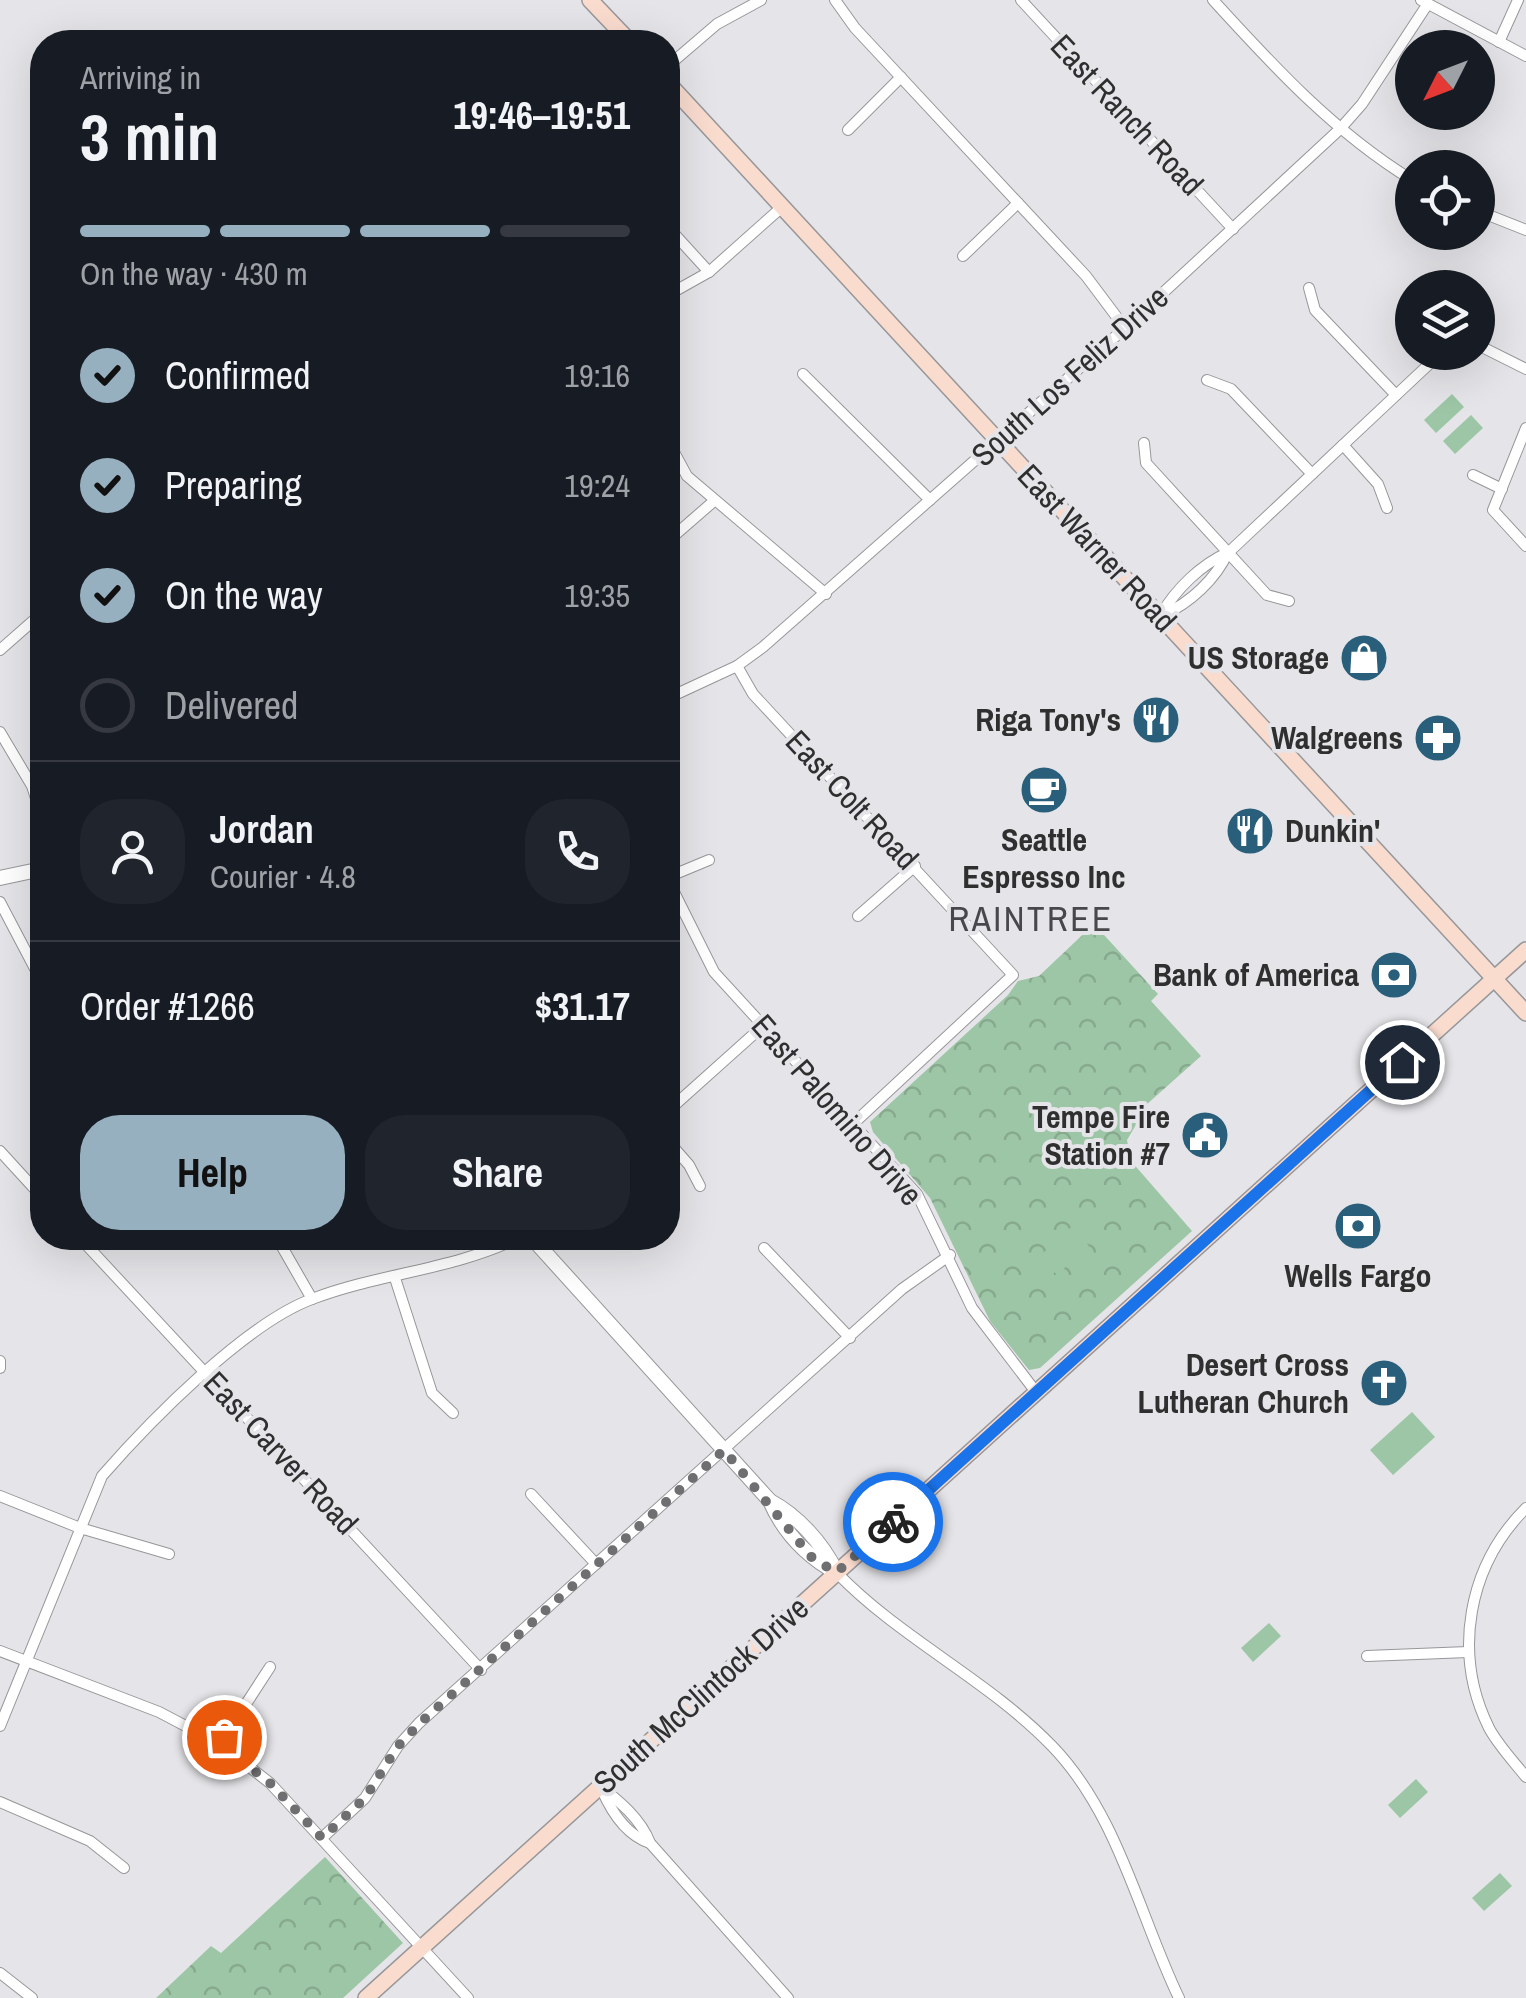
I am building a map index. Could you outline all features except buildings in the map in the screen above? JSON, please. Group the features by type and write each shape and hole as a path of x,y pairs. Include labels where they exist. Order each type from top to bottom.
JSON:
{"main road":[{"path":"590,0 619,30"},
{"name":"East Warner Road","path":"680,96 1526,1013"},
{"name":"South McClintock Drive","path":"366,1998 1526,950"}],"street":[{"path":"680,56 717,24 761,0"},
{"path":"835,0 1086,276 1125,328"},
{"name":"East Ranch Road","path":"1020,0 1233,229"},
{"path":"1212,0 1280,74 1340,130 1395,168"},
{"path":"1499,42 1518,0"},
{"path":"1424,2 1526,56"},
{"name":"South Los Feliz Drive","path":"680,692 736,666 826,594 1340,130 1362,104 1424,2"},
{"path":"848,130 901,77"},
{"path":"963,256 1018,203"},
{"path":"680,288 709,272 782,207"},
{"path":"1495,218 1526,230"},
{"path":"680,240 709,272"},
{"path":"1309,288 1315,310 1396,394"},
{"path":"1495,354 1526,369"},
{"path":"1160,616 1173,596 1210,560 1229,552 1422,370"},
{"path":"803,374 930,500"},
{"path":"1207,380 1231,389 1312,474"},
{"path":"1526,428 1493,510 1526,546"},
{"path":"1144,443 1146,464 1267,595 1289,602"},
{"path":"1343,445 1378,484 1387,508"},
{"path":"680,463 687,476 714,501 826,594"},
{"path":"1474,475 1502,490"},
{"path":"680,531 714,501"},
{"path":"0,650 30,624"},
{"name":"East Colt Road","path":"736,666 753,694 1013,975 854,1123"},
{"path":"0,732 30,783"},
{"path":"680,873 708,860"},
{"path":"858,916 915,866"},
{"path":"0,878 30,872"},
{"path":"0,902 30,959"},
{"name":"East Palomino Drive","path":"680,903 714,972 917,1194 950,1255 972,1308 1036,1392"},
{"path":"680,1100 764,1025"},
{"path":"0,1152 30,1184"},
{"path":"680,1155 700,1186"},
{"path":"764,1248 850,1338"},
{"name":"East Carver Road","path":"91,1250 480,1670"},
{"path":"284,1250 312,1299"},
{"path":"0,1726 102,1476 267,1322 312,1299 465,1260 489,1250"},
{"path":"543,1250 770,1501 780,1523 814,1560 837,1572 864,1601 997,1696 1054,1748 1094,1802 1179,1998"},
{"path":"322,1838 365,1798 408,1734 902,1289 950,1255"},
{"path":"394,1278 432,1393 453,1412"},
{"path":"531,1494 596,1564"},
{"path":"0,1496 80,1528 169,1554"},
{"path":"1526,1508 1487,1559 1472,1603 1468,1652 1476,1693 1490,1730 1526,1778"},
{"path":"0,1651 158,1712 220,1744 270,1783 468,1998"},
{"path":"1367,1656 1468,1652"},
{"path":"220,1744 270,1666"},
{"path":"600,1786 636,1838 650,1843 788,1998"},
{"path":"0,1802 90,1841 124,1868"},
{"path":"0,1973 32,1998"}],"green space":[{"path":"1452,394 1464,407 1436,433 1424,420"},
{"path":"1471,415 1483,428 1455,454 1443,441"},
{"path":"1094,924 1158,994 1151,1001 1201,1056 1137,1113 1140,1118 1127,1140 1131,1161 1192,1231 1040,1368 1029,1370 990,1321 930,1198 873,1132 870,1122 1008,995 1018,981 1039,976"},
{"path":"1071,1227 1089,1246 1057,1275 1040,1256"},
{"path":"1412,1412 1435,1437 1393,1475 1370,1450"},
{"path":"1269,1623 1281,1636 1253,1662 1241,1648"},
{"path":"1416,1779 1428,1792 1400,1818 1388,1805"},
{"path":"325,1857 403,1943 343,1998 156,1998 211,1946 221,1953"},
{"path":"1500,1873 1512,1886 1484,1911 1472,1898"}],"way so far":[{"path":"224,1737 220,1744 270,1783 322,1838 365,1798 398,1746 419,1724 724,1450 770,1501 780,1523 814,1560 837,1572 893,1522"}],"place":[{"name":"US Storage","path":"1364,658"},
{"name":"Riga Tony's","path":"1156,720"},
{"name":"Walgreens","path":"1438,738"},
{"name":"Seattle Espresso Inc","path":"1044,790"},
{"name":"Dunkin'","path":"1250,831"},
{"name":"Bank of America","path":"1394,975"},
{"name":"Tempe Fire Station #7","path":"1205,1135"},
{"name":"Wells Fargo","path":"1358,1226"},
{"name":"Desert Cross Lutheran Church","path":"1384,1383"}],"district":[{"name":"RAINTREE","path":"1031,919"}],"route":[{"path":"893,1522 1402,1062"}]}
